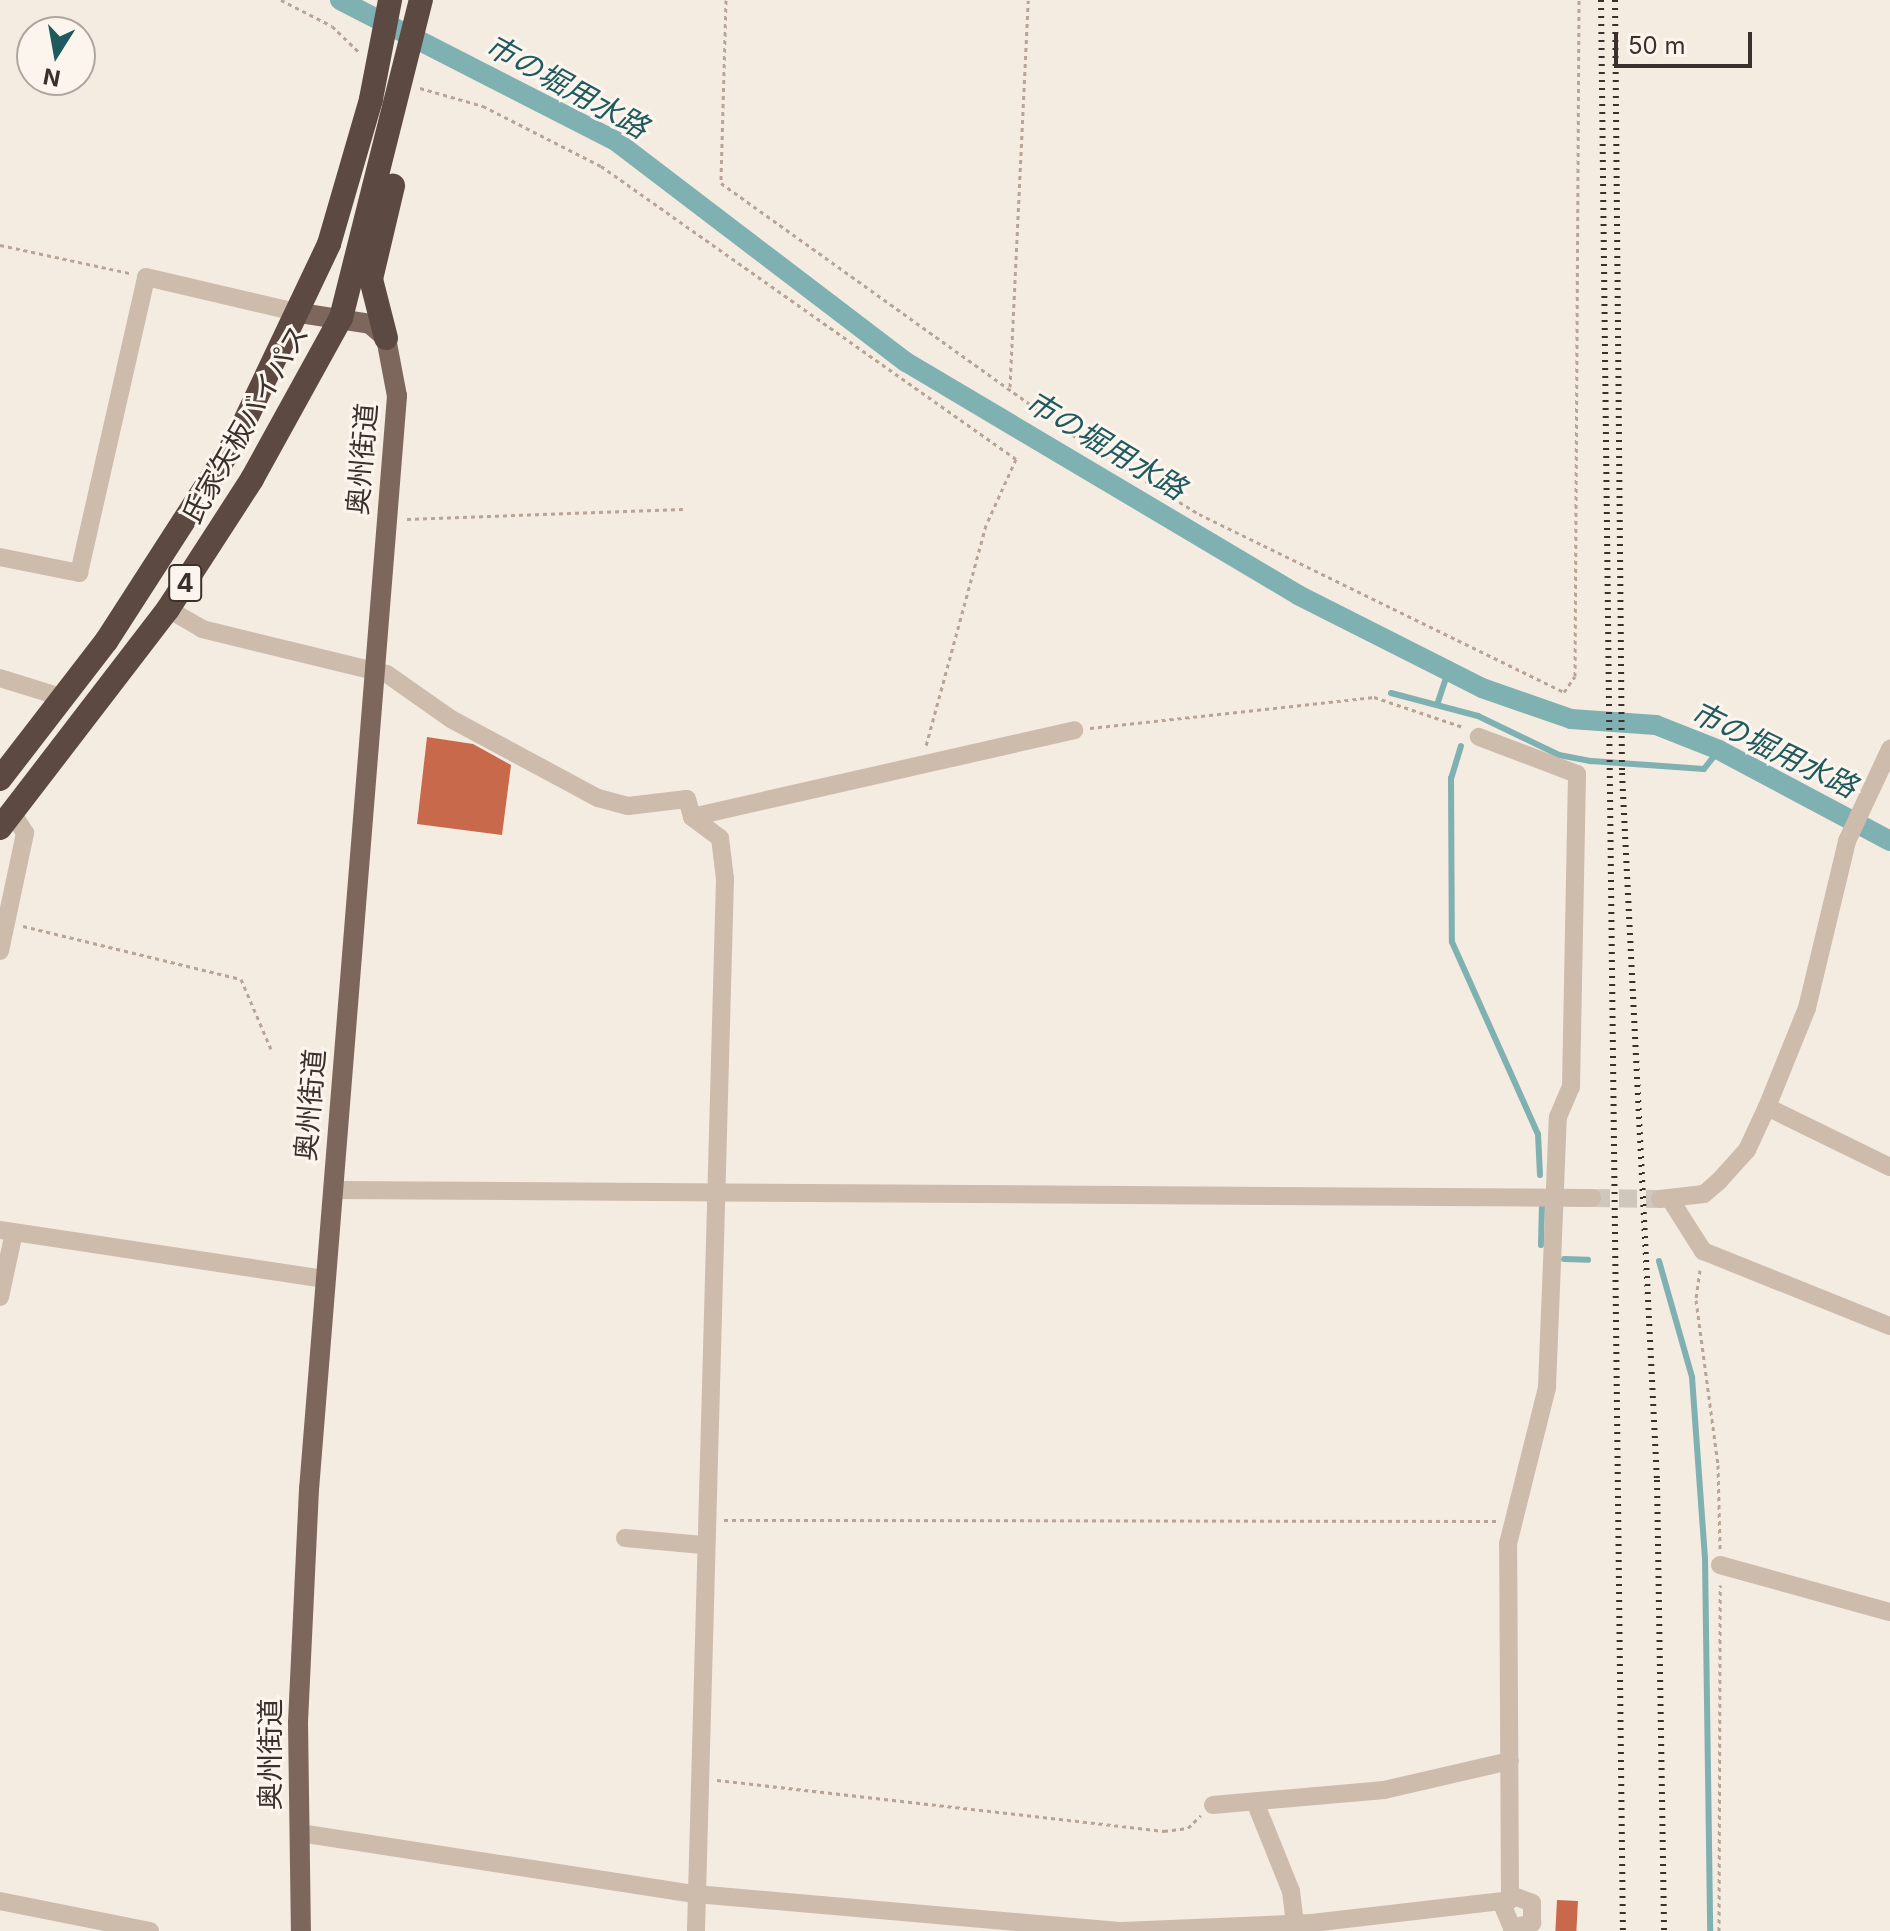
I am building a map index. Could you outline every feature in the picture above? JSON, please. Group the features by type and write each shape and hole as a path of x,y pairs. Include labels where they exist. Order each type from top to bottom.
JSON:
{"highway":[{"name":"4","path":"300,313 329,244 378,58 390,0"},
{"name":"4","path":"341,318 394,128 420,6"},
{"path":"386,338 371,279 398,165 394,128"},
{"name":"氏家矢板バイパス","path":"0,779 211,486 300,313"},
{"name":"氏家矢板バイパス","path":"6,820 168,609 252,479 341,318"}],"main road":[{"path":"300,313 370,324 386,338"},
{"name":"奥州街道","path":"301,1931 301,1636 325,1279 397,396 386,338"}],"street":[{"path":"0,557 79,573 146,277 300,313"},
{"path":"168,609 202,629 373,669 573,786 628,806 687,799 692,817 720,838 725,879 717,1195 703,1545 696,1931"},
{"path":"0,678 61,697"},
{"path":"692,817 927,758 1074,730"},
{"path":"300,1833 696,1894 1121,1931 1307,1926 1506,1900 1512,1521 1547,1387 1558,1197 1558,1117 1571,1087 1577,774 1479,737"},
{"path":"1890,749 1847,841 1807,1008 1767,1107 1736,1166 1704,1194 1665,1199 1703,1251 1890,1326"},
{"path":"0,951 25,833 6,820"},
{"path":"1767,1107 1890,1167"},
{"path":"333,1190 717,1195 1592,1198"},
{"path":"0,1297 7,1231 325,1279"},
{"path":"625,1538 703,1545"},
{"path":"1720,1565 1890,1612"},
{"path":"1213,1805 1384,1790 1510,1761"},
{"path":"1255,1802 1307,1926"},
{"path":"0,1901 150,1931"}],"path":[{"path":"281,0 378,58"},
{"path":"726,0 721,183 1010,388 1199,514 1564,692 1575,676 1579,0"},
{"path":"1010,388 1028,0"},
{"path":"406,77 483,106 601,166 1007,448 1016,459 986,525 927,758"},
{"path":"0,245 146,277"},
{"path":"387,519 683,509"},
{"path":"1074,730 1374,697 1479,737"},
{"path":"6,923 241,979 271,1049"},
{"path":"1703,1251 1696,1300 1718,1465 1719,1931"},
{"path":"704,1520 1512,1521"},
{"path":"699,1778 1172,1832 1213,1805"}],"building":[{"path":"427,737 473,744 511,765 502,835 417,824"},
{"path":"1557,1900 1578,1901 1576,1931 1555,1931"}],"waterway":[{"name":"市の堀用水路","path":"340,0 617,142 906,362 1298,595 1482,688 1571,719 1656,725 1719,750 1890,841"},
{"path":"1437,705 1450,666"},
{"path":"1391,693 1478,716 1559,755 1591,761 1704,769 1719,750"},
{"path":"1461,746 1451,778 1452,942 1538,1134 1540,1175"},
{"path":"1541,1245 1542,1205"},
{"path":"1564,1259 1588,1260"},
{"path":"1659,1261 1692,1377 1705,1558 1710,1931"}],"tunnel":[{"path":"1592,1198 1660,1199"}],"railway":[{"path":"1601,0 1623,1931"},
{"path":"1615,0 1622,773 1657,1480 1664,1931"}]}
